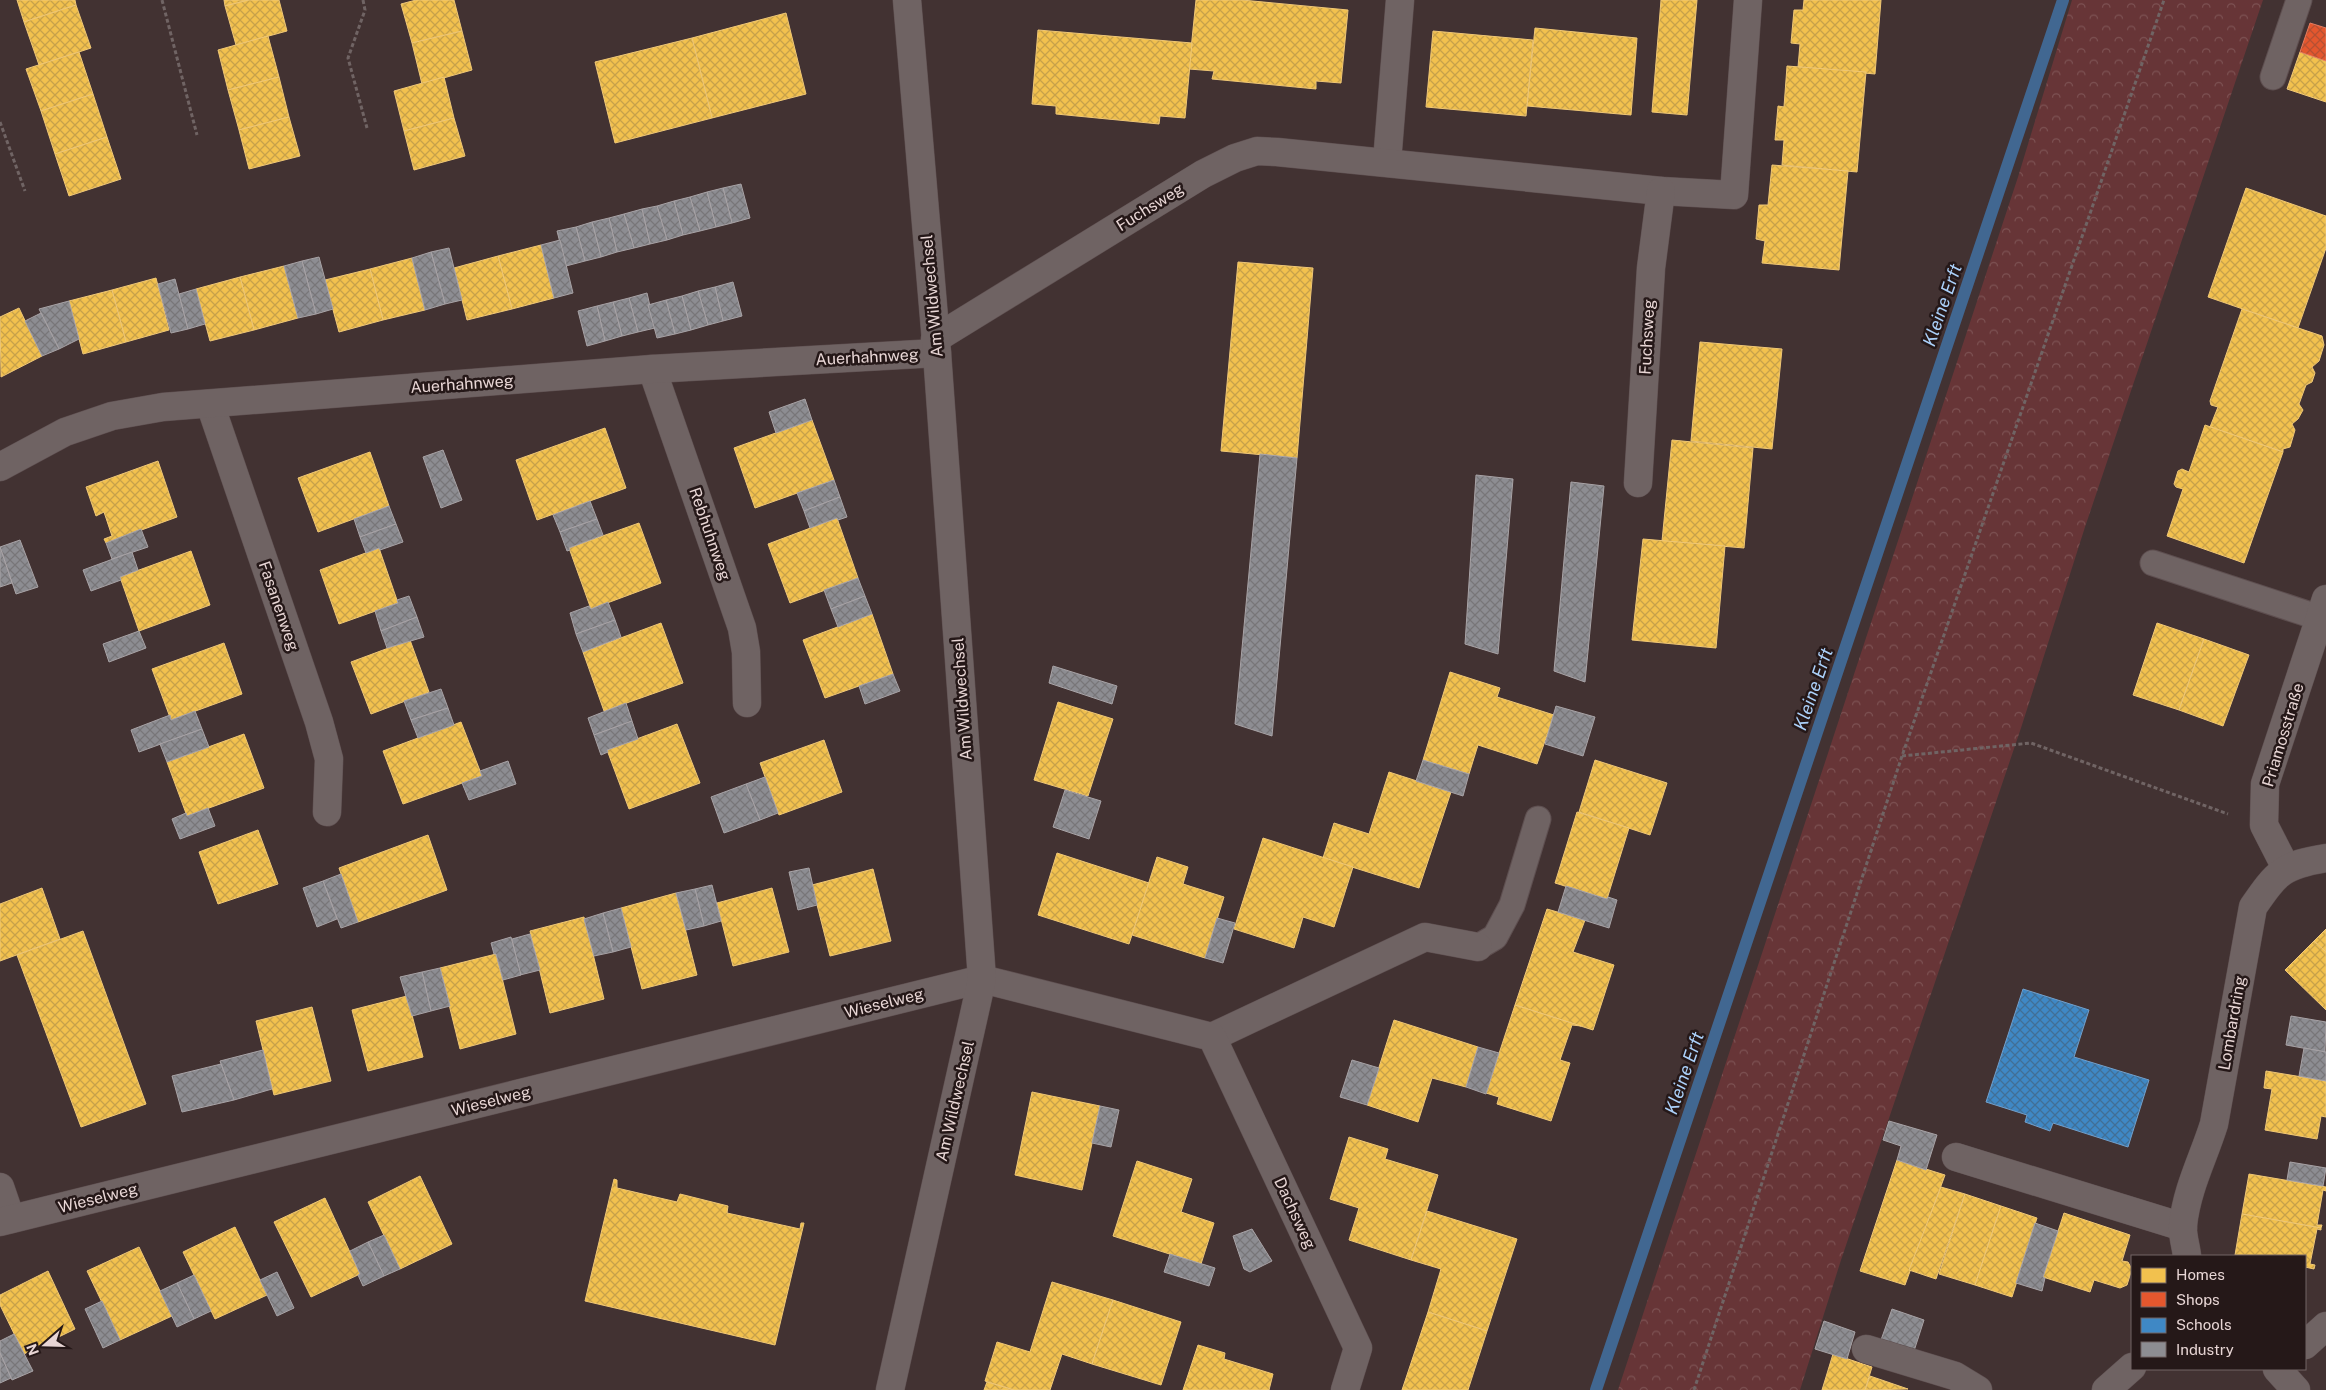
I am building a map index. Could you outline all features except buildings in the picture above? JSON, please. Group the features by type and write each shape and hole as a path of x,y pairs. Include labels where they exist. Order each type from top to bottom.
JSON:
{"street":[{"name":"Am Wildwechsel","path":"890,1390 982,979 936,346 907,0"},
{"path":"1387,162 1400,0"},
{"name":"Fuchsweg","path":"936,346 1203,174 1235,158 1257,152 1277,152 1387,162 1661,191 1734,195 1748,0"},
{"name":"Fuchsweg","path":"1638,483 1651,268 1661,191"},
{"name":"Auerhahnweg","path":"0,466 65,432 112,416 163,407 936,346"},
{"name":"Rebhuhnweg","path":"652,369 742,628 746,652 747,703"},
{"name":"Fasanenweg","path":"210,404 319,722 329,759 327,812"},
{"name":"Priamosstraße","path":"2286,868 2264,825 2265,784 2323,608"},
{"name":"Lombardring","path":"2187,1255 2183,1227 2191,1183 2206,1150 2214,1124 2253,907 2271,880 2286,868 2299,863 2326,858"},
{"path":"982,979 1212,1038 1425,937 1478,947"},
{"name":"Wieselweg","path":"6,1221 982,979"},
{"name":"Dachsweg","path":"1212,1038 1358,1348 1345,1390"},
{"path":"1956,1156 2183,1227"},
{"path":"0,1187 6,1221"},
{"path":"2306,1344 2326,1326"},
{"path":"1866,1349 1954,1376 1978,1390"},
{"path":"2106,1390 2131,1368"},
{"path":"2280,1370 2296,1390"}],"lane":[{"path":"2273,77 2300,0"},
{"path":"2153,563 2323,608"},
{"path":"1478,947 1495,937 1512,905 1538,819"}],"path":[{"path":"162,0 197,135"},
{"path":"363,0 365,10 348,58 367,128"},
{"path":"1694,1390 1902,756 2164,0"},
{"path":"0,122 25,191"},
{"path":"1902,756 2031,743 2213,810"}],"green space":[{"path":"2072,0 2263,0 2085,527 2021,728 1841,1260 1800,1390 1618,1390 2018,177"}],"waterway":[{"name":"Kleine Erft","path":"1596,1390 2063,0"}]}
